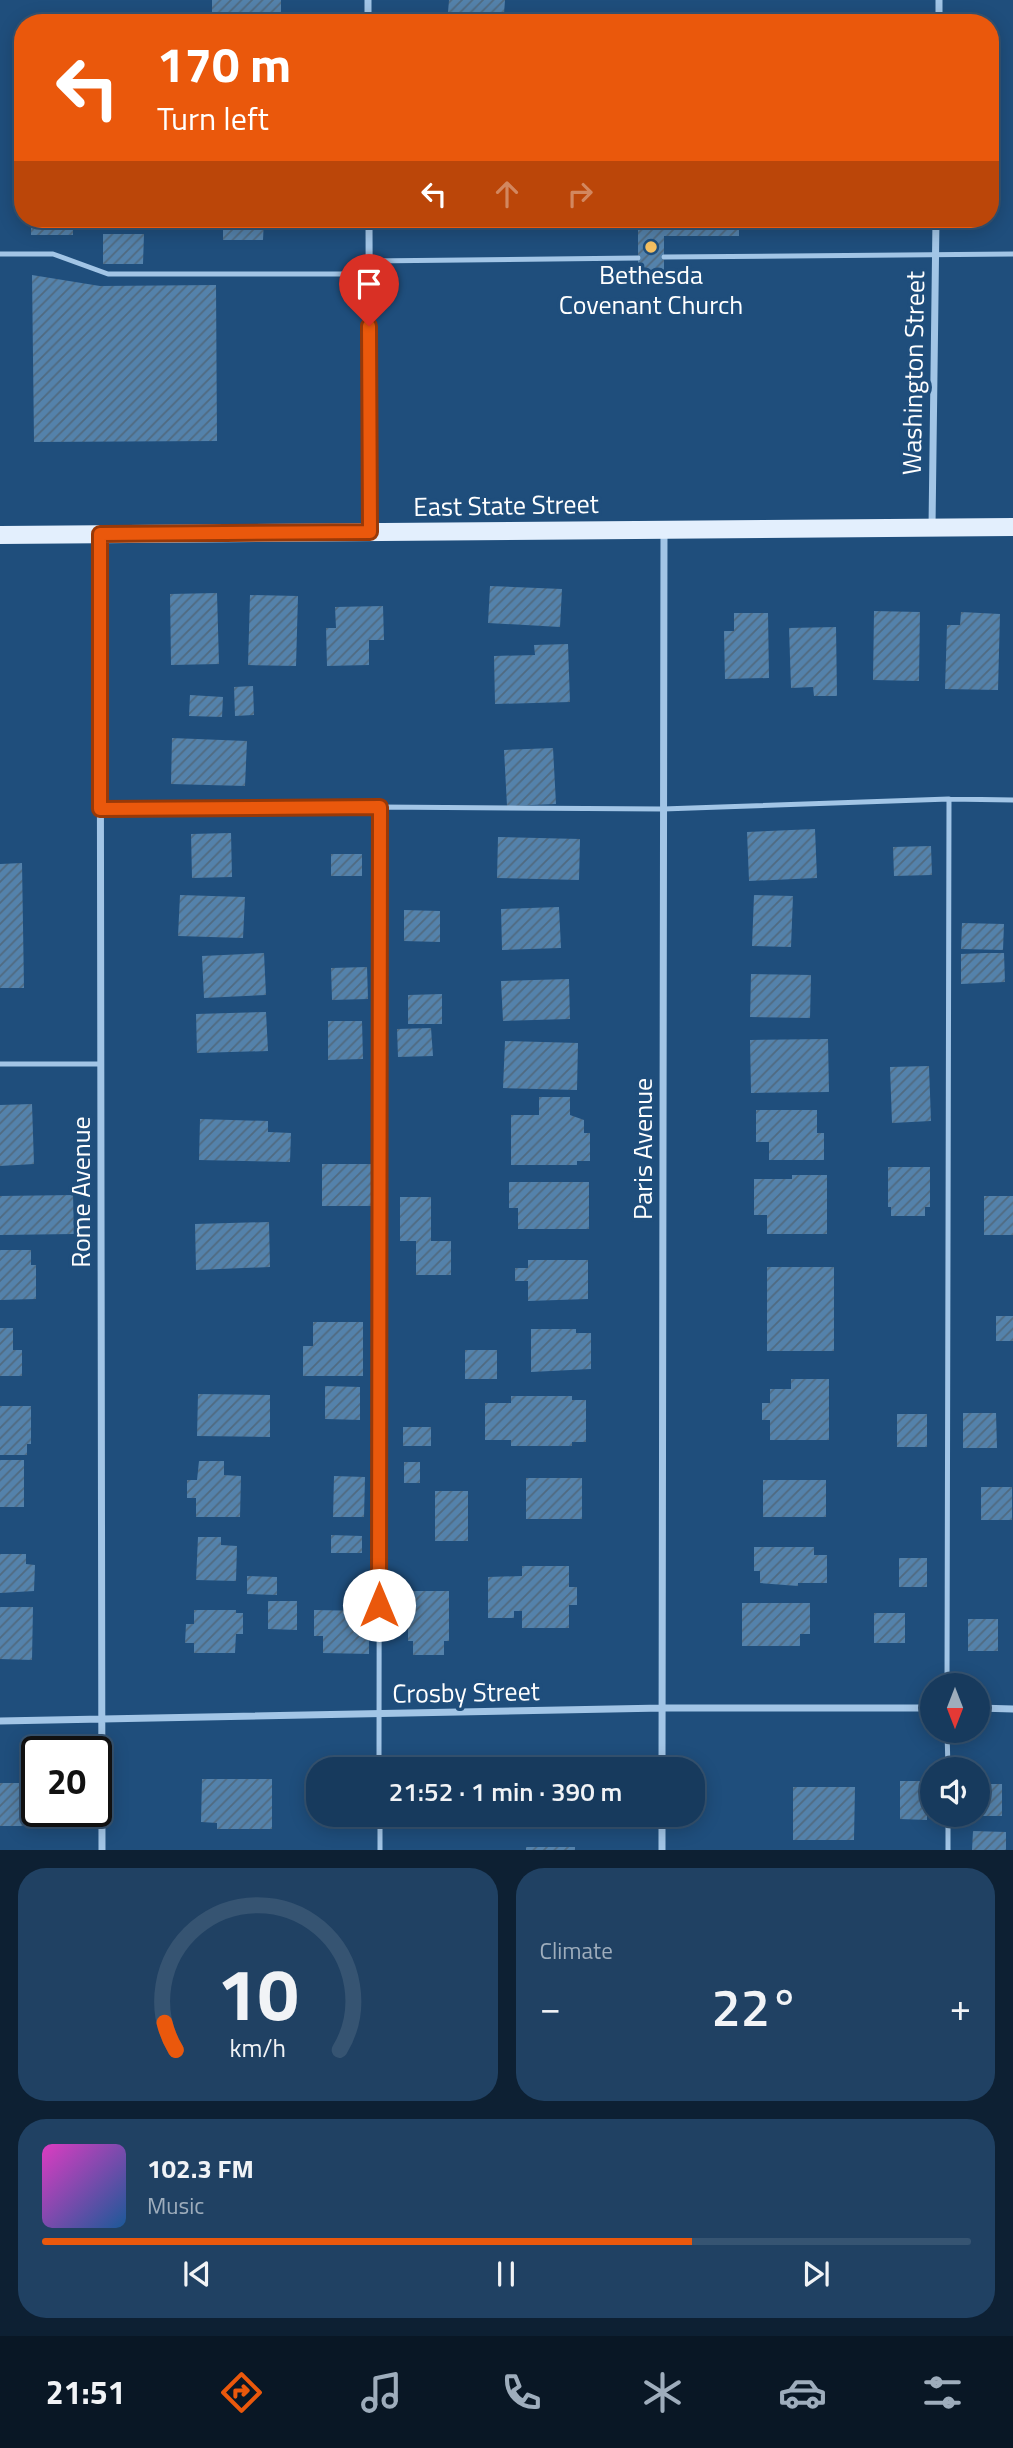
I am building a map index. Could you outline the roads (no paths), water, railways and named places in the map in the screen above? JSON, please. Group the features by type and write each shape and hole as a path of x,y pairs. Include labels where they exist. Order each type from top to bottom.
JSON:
{"main road":[{"name":"East State Street","path":"0,535 1013,527"}],"street":[{"path":"369,228 370,532"},
{"name":"Washington Street","path":"932,527 936,228"},
{"name":"Paris Avenue","path":"662,1757 664,530"},
{"name":"Rome Avenue","path":"100,534 102,1850"},
{"name":"Crosby Street","path":"0,1721 663,1708 920,1708"},
{"path":"990,1709 1013,1709"},
{"path":"662,1827 662,1850"}],"lane":[{"path":"0,254 53,254 108,274 369,274"},
{"path":"664,257 1013,254"},
{"path":"369,261 638,258"},
{"path":"947,1673 949,799"},
{"path":"100,809 663,809 949,799 1013,800"},
{"path":"379,1757 380,807"},
{"path":"0,1064 101,1064"},
{"path":"380,1827 380,1850"},
{"path":"948,1827 948,1850"}],"place":[{"name":"Bethesda Covenant Church","path":"651,247"}]}
